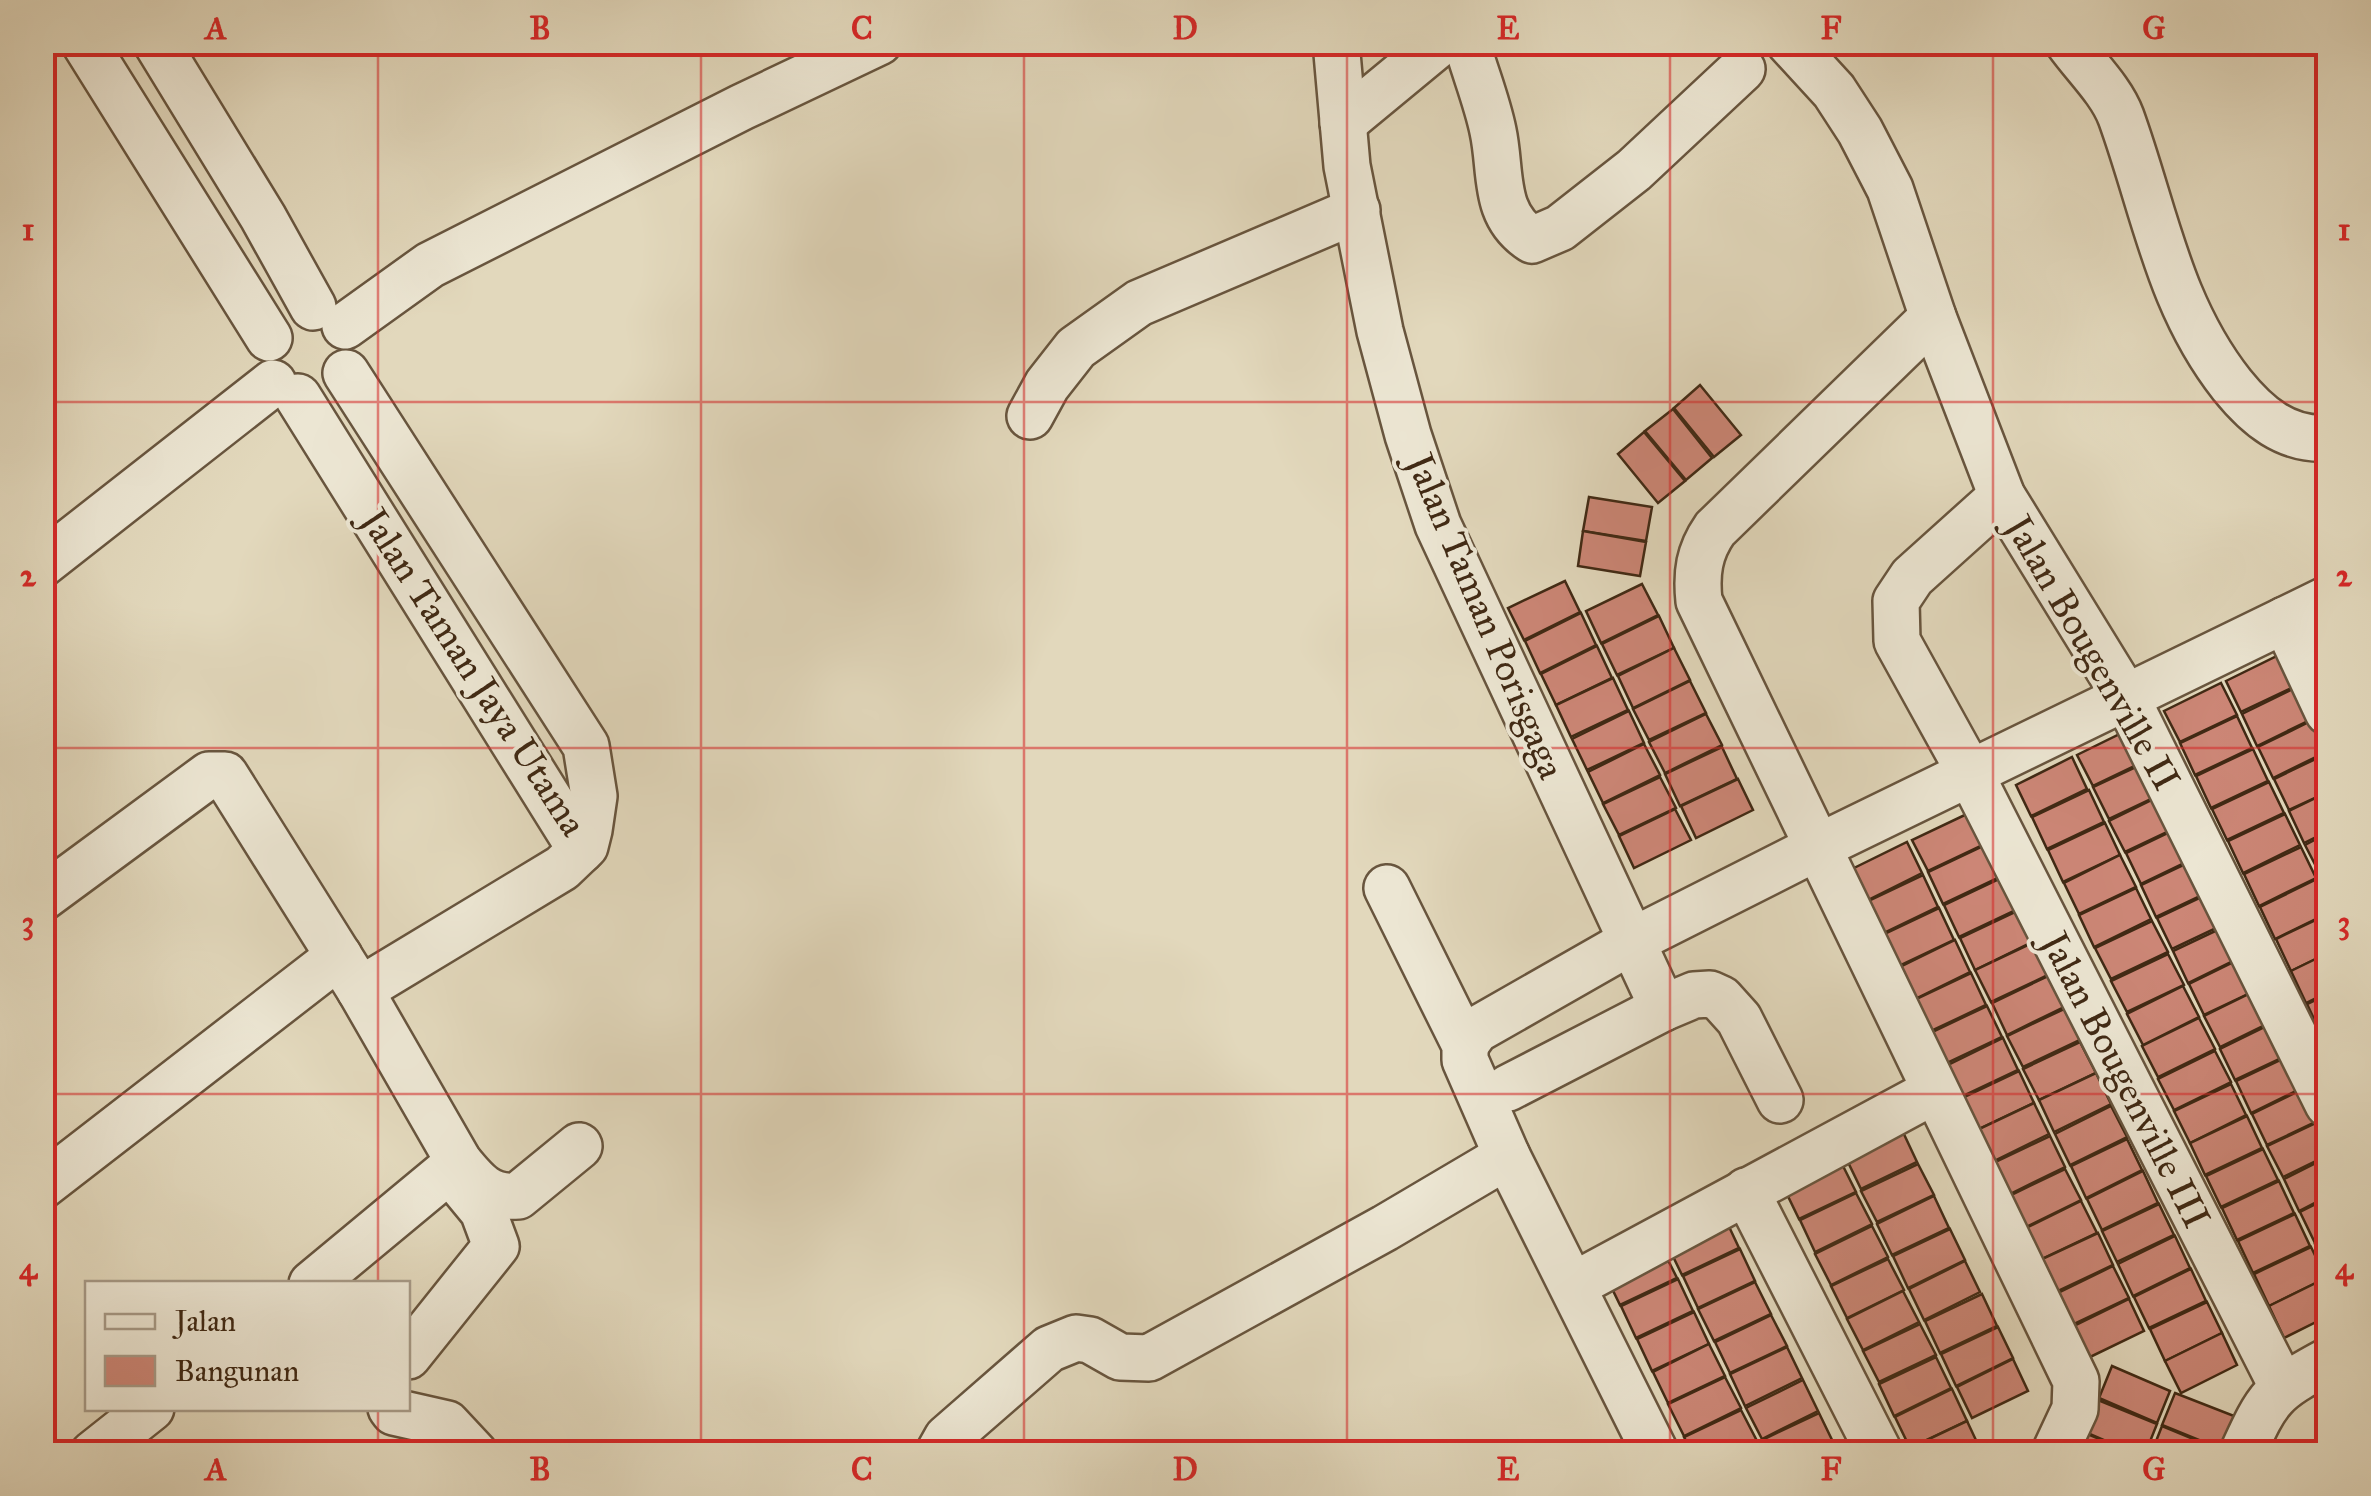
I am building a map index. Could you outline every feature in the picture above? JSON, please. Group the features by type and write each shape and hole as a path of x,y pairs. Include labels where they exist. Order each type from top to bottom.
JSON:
{"street":[{"path":"84,42 269,338"},
{"path":"42,564 286,390 317,393 338,382 351,362 351,344 329,317 156,42"},
{"path":"286,390 266,356 269,338 287,318 329,317 742,107 879,42"},
{"name":"Jalan Taman Porisgaga","path":"1336,42 1347,166 1380,331 1438,526 1663,1008"},
{"path":"1343,123 1441,42"},
{"path":"1464,42 1494,133 1497,182 1504,208 1532,240 1560,228 1634,170 1742,69"},
{"name":"Jalan Bougenville II","path":"1789,42 1834,91 1890,188 1933,318 2002,496 2127,699 2328,1104"},
{"path":"2068,42 2120,114 2158,243 2194,331 2253,410 2282,431 2328,438"},
{"path":"1030,416 1046,386 1076,348 1139,302 1356,210"},
{"path":"1933,318 1715,529 1701,554 1696,578 1699,600 1816,848 2076,1382 2074,1408 2054,1454"},
{"name":"Jalan Taman Jaya Utama","path":"346,373 586,746 594,796 590,830 580,850"},
{"name":"Jalan Taman Jaya Utama","path":"286,390 580,850"},
{"name":"Jalan Bougenville III","path":"2002,496 1912,577 1896,602 1897,640 1970,773 2282,1386"},
{"path":"1465,1045 1476,1030 1632,942 2328,599"},
{"path":"2285,620 2328,712"},
{"path":"42,898 196,784 210,775 226,776 350,973 454,1166 483,1211 496,1246 410,1354"},
{"path":"42,1186 350,973 562,868 580,850"},
{"path":"1387,888 1465,1045 1466,1060 1507,1156 1656,1454"},
{"path":"1508,1088 1663,1008 1710,994 1722,999 1738,1018 1780,1100"},
{"path":"1574,1286 1934,1091"},
{"path":"454,1166 492,1194 518,1196 580,1146"},
{"path":"938,1454 946,1438 1049,1348 1076,1338 1090,1340 1120,1358 1149,1358 1507,1156"},
{"path":"316,1281 454,1166"},
{"path":"1746,1191 1880,1454"},
{"path":"2242,1454 2267,1402 2282,1386 2328,1362"},
{"path":"93,1454 147,1411"},
{"path":"393,1411 447,1424 475,1454"}],"building":[{"path":"1700,385 1741,435 1714,457 1674,408"},
{"path":"1673,409 1712,458 1686,480 1645,431"},
{"path":"1644,432 1685,481 1658,503 1618,454"},
{"path":"1589,497 1652,507 1646,541 1583,531"},
{"path":"1583,531 1646,542 1640,576 1578,566"},
{"path":"1565,581 1580,612 1524,640 1508,608"},
{"path":"1642,584 1658,615 1601,643 1586,611"},
{"path":"2328,607 2328,676 2302,620"},
{"path":"1581,613 1596,645 1540,673 1525,641"},
{"path":"1659,616 1674,648 1617,675 1602,644"},
{"path":"1597,646 1612,678 1556,705 1541,674"},
{"path":"1674,648 1690,680 1633,708 1618,676"},
{"path":"2283,653 2298,685 2241,712 2226,681"},
{"path":"1613,678 1628,710 1571,737 1556,705"},
{"path":"1690,681 1706,713 1649,740 1633,709"},
{"path":"2221,683 2237,715 2180,742 2164,711"},
{"path":"2299,686 2314,718 2257,746 2242,714"},
{"path":"1629,711 1644,743 1587,770 1572,739"},
{"path":"1706,714 1722,745 1665,773 1649,742"},
{"path":"2237,716 2252,748 2195,775 2180,743"},
{"path":"2315,719 2328,751 2273,778 2258,747"},
{"path":"2134,727 2149,759 2093,786 2077,755"},
{"path":"1644,744 1660,775 1603,803 1588,772"},
{"path":"1722,747 1737,779 1680,806 1665,774"},
{"path":"2253,749 2268,781 2211,808 2196,776"},
{"path":"2328,753 2328,792 2289,810 2274,779"},
{"path":"2072,757 2087,789 2031,816 2016,785"},
{"path":"2151,760 2166,792 2109,819 2093,787"},
{"path":"1660,777 1676,808 1619,835 1603,804"},
{"path":"1738,779 1753,810 1696,838 1681,806"},
{"path":"2269,782 2284,813 2227,840 2212,809"},
{"path":"2089,790 2104,822 2047,849 2032,817"},
{"path":"2328,792 2328,831 2304,843 2289,811"},
{"path":"2166,793 2182,825 2125,852 2109,821"},
{"path":"1675,809 1691,840 1634,868 1619,836"},
{"path":"1969,813 1985,844 1928,871 1912,840"},
{"path":"2285,814 2300,845 2243,873 2228,841"},
{"path":"2105,823 2120,855 2063,882 2048,850"},
{"path":"2182,826 2197,857 2141,884 2126,853"},
{"path":"2328,833 2328,872 2321,876 2305,845"},
{"path":"1907,842 1922,873 1866,901 1850,870"},
{"path":"1985,845 2000,877 1943,904 1928,872"},
{"path":"2301,847 2316,878 2259,906 2244,874"},
{"path":"2120,855 2136,887 2079,914 2064,883"},
{"path":"2198,858 2213,890 2156,917 2141,885"},
{"path":"1923,875 1938,907 1882,934 1866,902"},
{"path":"2001,878 2016,910 1959,937 1944,905"},
{"path":"2317,879 2328,913 2275,939 2260,907"},
{"path":"2136,888 2151,919 2094,947 2079,915"},
{"path":"2214,891 2229,922 2172,949 2157,918"},
{"path":"1939,908 1954,940 1897,967 1882,935"},
{"path":"2017,911 2032,942 1975,970 1960,938"},
{"path":"2328,914 2328,953 2291,971 2276,939"},
{"path":"2152,921 2168,952 2111,979 2095,948"},
{"path":"2230,924 2245,955 2188,983 2173,951"},
{"path":"1955,940 1970,972 1913,1000 1898,968"},
{"path":"2032,943 2048,975 1991,1002 1975,970"},
{"path":"2328,953 2328,992 2306,1003 2291,971"},
{"path":"2168,954 2184,985 2127,1012 2111,981"},
{"path":"2246,956 2261,988 2204,1015 2189,984"},
{"path":"1971,973 1986,1005 1929,1032 1914,1000"},
{"path":"2048,976 2064,1007 2007,1035 1992,1003"},
{"path":"2183,986 2199,1017 2143,1045 2127,1014"},
{"path":"2261,988 2277,1019 2220,1047 2204,1016"},
{"path":"2328,994 2328,1033 2322,1036 2307,1004"},
{"path":"1987,1006 2002,1037 1945,1064 1930,1033"},
{"path":"2064,1009 2080,1040 2023,1067 2007,1036"},
{"path":"2199,1018 2215,1049 2158,1077 2142,1046"},
{"path":"2277,1021 2292,1053 2235,1080 2220,1049"},
{"path":"2003,1038 2018,1070 1961,1097 1946,1066"},
{"path":"2080,1042 2096,1073 2039,1100 2023,1069"},
{"path":"2215,1051 2231,1082 2174,1110 2158,1079"},
{"path":"2293,1054 2308,1085 2251,1113 2236,1081"},
{"path":"2019,1071 2034,1103 1977,1130 1962,1098"},
{"path":"2096,1073 2111,1104 2054,1132 2039,1100"},
{"path":"2231,1084 2246,1115 2190,1143 2174,1111"},
{"path":"2309,1086 2324,1118 2267,1145 2252,1114"},
{"path":"2034,1103 2049,1134 1992,1162 1977,1130"},
{"path":"2111,1106 2127,1137 2070,1165 2055,1134"},
{"path":"2247,1116 2262,1148 2205,1175 2190,1143"},
{"path":"2324,1119 2328,1127 2328,1155 2283,1177 2267,1146"},
{"path":"1902,1130 1917,1162 1861,1189 1846,1158"},
{"path":"2050,1136 2065,1167 2008,1195 1993,1163"},
{"path":"2127,1139 2142,1170 2086,1198 2071,1166"},
{"path":"2263,1149 2278,1180 2221,1207 2206,1176"},
{"path":"2328,1157 2328,1196 2299,1211 2284,1179"},
{"path":"1840,1160 1856,1192 1799,1219 1784,1188"},
{"path":"1918,1164 1934,1195 1877,1222 1861,1191"},
{"path":"2065,1169 2081,1200 2024,1228 2009,1196"},
{"path":"2143,1171 2158,1203 2102,1230 2087,1199"},
{"path":"2279,1181 2294,1213 2237,1240 2222,1208"},
{"path":"1856,1193 1872,1224 1815,1252 1800,1220"},
{"path":"1934,1196 1949,1228 1892,1255 1877,1224"},
{"path":"2328,1198 2328,1237 2315,1243 2300,1212"},
{"path":"2081,1201 2097,1233 2040,1260 2024,1229"},
{"path":"2159,1204 2174,1235 2117,1262 2102,1231"},
{"path":"2295,1214 2310,1246 2253,1273 2238,1241"},
{"path":"1724,1216 1739,1248 1682,1275 1667,1244"},
{"path":"1872,1226 1888,1257 1831,1285 1815,1254"},
{"path":"1950,1229 1965,1260 1908,1288 1893,1256"},
{"path":"2098,1233 2113,1265 2056,1292 2040,1260"},
{"path":"2175,1236 2190,1268 2133,1296 2118,1264"},
{"path":"2328,1238 2328,1271 2315,1244"},
{"path":"1661,1246 1677,1278 1620,1305 1605,1274"},
{"path":"2311,1247 2326,1278 2269,1306 2254,1274"},
{"path":"1740,1249 1755,1281 1698,1308 1683,1276"},
{"path":"1888,1259 1904,1290 1847,1318 1831,1286"},
{"path":"1965,1261 1980,1292 1924,1320 1909,1289"},
{"path":"2113,1266 2129,1298 2072,1325 2056,1294"},
{"path":"2191,1269 2206,1301 2149,1328 2134,1297"},
{"path":"2326,1278 2328,1316 2284,1338 2269,1306"},
{"path":"1678,1279 1693,1311 1636,1338 1621,1306"},
{"path":"1755,1282 1771,1314 1714,1341 1698,1309"},
{"path":"1903,1291 1919,1322 1863,1350 1847,1319"},
{"path":"1982,1294 1997,1326 1940,1353 1925,1321"},
{"path":"2129,1299 2144,1331 2088,1358 2072,1327"},
{"path":"2207,1302 2222,1333 2165,1361 2150,1329"},
{"path":"1694,1312 1709,1344 1652,1371 1637,1339"},
{"path":"1771,1315 1787,1346 1730,1373 1715,1342"},
{"path":"1920,1324 1936,1355 1879,1382 1863,1351"},
{"path":"1998,1327 2013,1358 1956,1386 1941,1354"},
{"path":"2222,1333 2237,1365 2181,1393 2165,1361"},
{"path":"1709,1344 1725,1376 1668,1403 1653,1372"},
{"path":"1787,1347 1802,1378 1745,1406 1730,1374"},
{"path":"1936,1357 1951,1388 1894,1416 1879,1384"},
{"path":"2013,1359 2028,1391 1972,1418 1957,1387"},
{"path":"2112,1366 2170,1391 2157,1423 2099,1398"},
{"path":"1725,1377 1741,1408 1684,1436 1668,1404"},
{"path":"1803,1380 1818,1411 1762,1439 1746,1408"},
{"path":"1952,1389 1967,1421 1910,1448 1895,1417"},
{"path":"2175,1393 2234,1416 2221,1449 2162,1425"},
{"path":"2098,1400 2157,1424 2145,1454 2136,1454 2085,1432"},
{"path":"1741,1410 1757,1441 1731,1454 1693,1454 1684,1437"},
{"path":"1819,1413 1834,1444 1815,1454 1768,1454 1762,1440"},
{"path":"1967,1421 1982,1453 1913,1454 1910,1448"},
{"path":"2162,1426 2220,1450 2219,1454 2151,1454"},
{"path":"2085,1433 2136,1454 2076,1454"}]}
